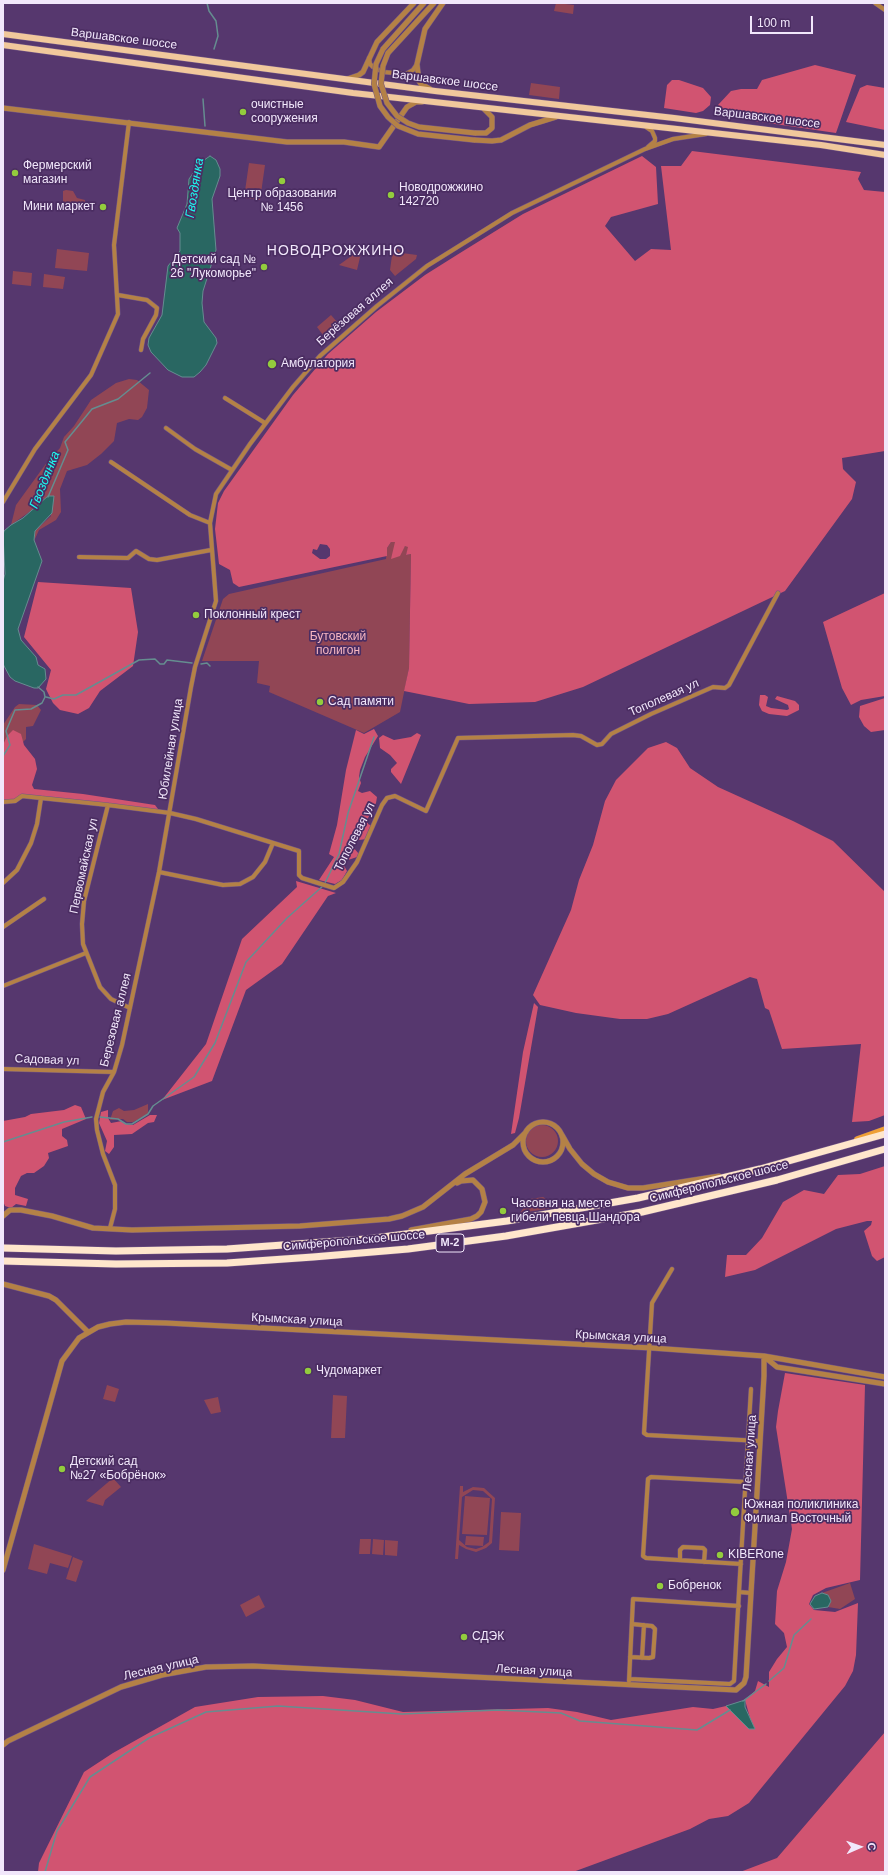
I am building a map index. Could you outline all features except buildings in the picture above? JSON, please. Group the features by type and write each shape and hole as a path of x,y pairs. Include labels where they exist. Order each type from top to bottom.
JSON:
{"highway":[{"name":"Симферопольское шоссе","path":"6,1249 116,1251 227,1249 380,1238 560,1213 638,1198 760,1169 885,1134"},
{"name":"Симферопольское шоссе","path":"4,1261 116,1264 227,1262 313,1257 401,1249 506,1236 642,1212 702,1199 885,1149"}],"main road":[{"name":"Варшавское шоссе","path":"3,34 435,91 674,118 885,145"},
{"name":"Варшавское шоссе","path":"3,45 426,102 821,145 885,154"},
{"path":"814,1154 885,1129"},
{"path":"815,1169 885,1152"}],"street":[{"path":"343,79 353,77 363,72 377,42 414,3"},
{"path":"424,3 382,49 376,64 374,84 380,106 388,117 398,126 412,132 492,142 501,140 530,125 557,116"},
{"path":"434,3 388,53 383,66 381,84 387,103 397,116 408,123 419,127 475,133 486,133 492,128 492,117 484,109"},
{"path":"435,91 421,84 418,77 417,64 425,29 435,12 443,3"},
{"path":"875,3 885,10"},
{"path":"370,56 370,64 383,72 406,74 413,70 417,64"},
{"path":"3,108 287,142 344,142 378,147 407,107 416,102 426,102"},
{"path":"3,502 35,448 91,374 118,314 118,295 114,269 114,245 129,122"},
{"path":"645,149 655,141 652,131 646,126"},
{"name":"Берёзовая аллея","path":"216,597 210,523 216,494 265,423 320,356 377,306 427,266 512,213 645,149 665,141 712,134"},
{"path":"118,295 147,300 157,308 156,315 143,339 142,350"},
{"path":"225,398 265,423"},
{"path":"166,428 195,449 232,470"},
{"path":"111,462 190,515 210,523"},
{"path":"78,557 128,558 136,551 149,559 157,560 212,550"},
{"name":"Тополевая ул","path":"3,802 15,800 22,796 170,813 196,819 299,851 299,876 334,888 344,882 357,862 387,798 395,796 426,811 458,738 573,734 598,744 602,744 611,734 651,714 713,687 725,688 729,685 778,593"},
{"name":"Юбилейная улица","path":"170,813 191,688 216,597"},
{"path":"3,884 17,870 31,843 37,824 41,798"},
{"name":"Первомайская ул","path":"108,805 84,901 82,924 83,944 100,987 105,994 111,999 130,1008"},
{"name":"Березовая аллея","path":"110,1228 116,1209 115,1185 103,1154 96,1119 103,1092 114,1072 130,1008 160,872 170,813"},
{"path":"160,872 223,885 240,884 253,877 265,862 273,843"},
{"path":"3,927 44,899"},
{"path":"3,986 86,953"},
{"name":"Садовая ул","path":"3,1069 114,1072"},
{"path":"3,1216 10,1210 21,1210 52,1216 94,1228 132,1230 226,1229 370,1221 402,1216 413,1213 465,1174 513,1145 534,1124 544,1122 555,1126 574,1154 594,1174 608,1182 628,1188 643,1188 760,1169"},
{"path":"526,1132 523,1138 525,1150 532,1159 543,1162 553,1159 557,1155 562,1146 562,1135"},
{"path":"380,1238 426,1227 471,1219 481,1212 485,1202 482,1188 477,1183 468,1180 461,1181 447,1188"},
{"path":"672,1270 652,1303 643,1432 645,1434 760,1441"},
{"path":"3,1284 49,1296 56,1300 88,1332"},
{"name":"Крымская улица","path":"3,1570 58,1372 68,1351 79,1338 88,1332 110,1324 141,1322 648,1348 764,1356 885,1377"},
{"path":"764,1356 777,1367 885,1384"},
{"name":"Лесная улица","path":"3,1745 5,1741 121,1687 162,1675 206,1667 253,1666 629,1686 736,1690 744,1683 746,1677 764,1356"},
{"path":"630,1679 730,1684 734,1681 751,1389"},
{"path":"741,1564 646,1558 644,1556 648,1479 651,1477 746,1482"},
{"path":"680,1560 680,1550 683,1547 703,1548 705,1550 704,1562"},
{"path":"739,1592 751,1593"},
{"path":"629,1686 633,1599 739,1606"},
{"path":"630,1657 653,1657 655,1629 652,1626 632,1624"},
{"path":"642,1658 644,1625"}],"green space":[{"path":"556,3 574,5 573,14 554,11"},
{"path":"531,83 560,87 559,99 529,95"},
{"path":"249,163 265,165 260,200 244,198"},
{"path":"63,191 73,191 77,198 85,200 85,207 63,205"},
{"path":"393,248 397,248 402,253 417,255 416,259 395,276 390,270"},
{"path":"57,249 89,253 87,271 55,268"},
{"path":"357,252 361,253 357,270 339,265"},
{"path":"13,271 32,273 31,286 12,284"},
{"path":"44,274 65,277 63,289 43,287"},
{"path":"331,315 338,323 323,335 317,327"},
{"path":"129,379 137,380 149,390 147,408 142,417 138,420 129,419 117,423 114,441 101,454 87,465 67,471 60,489 61,512 56,520 39,530 34,541 35,531 51,516 43,498 32,510 11,525 16,505 45,465 60,448 64,437 74,426 91,400 116,383"},
{"name":"Бутовский полигон","path":"391,542 396,542 401,552 405,546 409,546 406,555 411,554 409,668 400,712 364,733 269,692 270,686 257,683 259,661 202,661 223,599 229,594 386,559 387,548"},
{"path":"19,704 37,705 41,710 33,726 26,727 26,739 3,762 3,725 15,707"},
{"path":"148,1104 148,1114 133,1122 127,1122 123,1119 110,1120 113,1111 119,1108 124,1111 134,1110"},
{"path":"539,1125 545,1125 555,1132 558,1141 557,1147 551,1154 545,1157 539,1157 529,1150 526,1144 526,1138 533,1128"},
{"path":"543,1197 560,1207 520,1213 530,1199"},
{"path":"107,1385 119,1389 115,1402 103,1399"},
{"path":"333,1395 347,1396 345,1438 331,1438"},
{"path":"218,1397 221,1412 211,1414 204,1400"},
{"path":"113,1478 121,1487 105,1500 103,1506 86,1501"},
{"path":"460,1486 463,1486 463,1492 473,1487 484,1488 495,1498 492,1543 486,1548 476,1552 459,1545 458,1559 455,1559","holes":["473,1490 483,1491 492,1499 489,1542 476,1549 467,1547 459,1540 462,1497"]},
{"path":"465,1496 490,1498 487,1535 462,1534"},
{"path":"501,1512 521,1513 519,1551 499,1550"},
{"path":"466,1536 484,1537 483,1546 465,1545"},
{"path":"360,1539 371,1539 370,1554 359,1554"},
{"path":"373,1539 384,1540 383,1555 372,1554"},
{"path":"385,1540 398,1541 397,1556 385,1555"},
{"path":"34,1544 72,1556 68,1568 50,1563 47,1574 28,1569"},
{"path":"73,1557 83,1561 76,1582 66,1579"},
{"path":"850,1583 855,1599 840,1609 828,1607 831,1601 828,1595 822,1593"},
{"path":"259,1595 265,1607 246,1617 240,1605"}],"shaded area":[{"path":"815,65 856,75 836,133 714,115 718,105 731,91 741,89 757,89 762,80"},
{"path":"672,80 679,80 703,88 711,97 710,105 703,111 696,113 664,108 667,85"},
{"path":"867,85 885,88 885,130 846,122 860,88"},
{"path":"692,151 861,172 858,179 864,190 885,192 885,451 842,458 843,469 856,482 852,499 785,591 583,687 535,702 469,704 404,691 409,668 411,554 406,555 408,547 405,546 400,556 391,559 395,542 391,542 387,548 387,556 239,587 233,583 230,570 219,564 215,529 218,503 224,491 293,395 328,354 376,312 425,275 523,214 642,156 656,167 658,204 611,217 605,226 635,261 651,249 671,250 661,166 681,166","holes":["320,544 327,545 330,549 330,556 326,559 320,559 312,553 313,549 317,550"]},
{"path":"38,582 131,588 138,632 133,666 100,691 89,708 78,714 60,710 53,703 46,689 51,670 24,637"},
{"path":"885,593 885,696 861,700 851,705 842,688 823,622"},
{"path":"760,695 765,695 768,697 766,706 771,708 789,709 788,705 775,699 777,696 795,701 799,705 799,710 787,716 769,714 762,711 759,705"},
{"path":"885,698 885,730 871,732 864,726 859,717 860,706"},
{"path":"374,729 378,736 365,757 360,770 359,777 361,783 358,791 362,793 370,791 377,797 376,803 368,818 368,824 372,826 367,839 359,840 352,846 359,854 357,857 342,862 347,871 342,880 335,884 319,880 334,857 329,854 337,825 346,770 356,730 364,734"},
{"path":"13,730 21,734 24,745 35,759 37,769 32,785 34,789 83,794 155,805 158,809 156,812 22,796 15,801 3,802 3,745 7,736"},
{"path":"417,733 421,735 401,784 391,772 391,769 397,763 390,755 380,748 379,738 383,735 394,740 411,737"},
{"path":"666,742 677,748 690,768 718,787 833,841 885,892 885,1115 869,1121 852,1122 861,1044 782,1049 769,1010 765,1008 757,979 750,977 668,1014 647,1019 620,1019 576,1013 540,1005 533,995 571,910 579,880 593,845 605,801 616,780 648,748"},
{"path":"296,881 336,893 328,896 282,964 246,990 212,1081 162,1100 206,1044 242,939 297,887"},
{"path":"534,1003 538,1007 519,1118 515,1133 511,1134 523,1052"},
{"path":"75,1105 81,1107 86,1119 62,1129 62,1136 67,1140 68,1146 48,1153 49,1158 44,1166 34,1173 27,1173 21,1176 15,1188 15,1195 28,1199 26,1206 16,1204 11,1208 5,1206 3,1201 3,1121 25,1117 31,1114 64,1110"},
{"path":"108,1110 108,1118 111,1123 122,1121 126,1124 133,1125 150,1115 157,1115 154,1122 148,1123 132,1134 114,1135 114,1147 109,1154 105,1151 107,1141 99,1123 101,1112"},
{"path":"885,1166 885,1257 877,1261 872,1256 864,1231 871,1225 872,1221 867,1221 836,1229 755,1270 725,1277 727,1255 746,1255 762,1238 783,1202 804,1190 824,1194 838,1175 860,1174"},
{"path":"785,1373 865,1385 860,1580 826,1588 813,1595 809,1604 814,1610 835,1612 858,1603 856,1655 853,1671 845,1686 749,1803 728,1816 709,1819 690,1829 573,1872 38,1872 39,1863 84,1772 113,1753 195,1707 258,1697 323,1696 355,1700 403,1712 548,1708 577,1712 611,1720 693,1707 713,1709 726,1706 749,1729 750,1718 745,1700 755,1691 758,1681 769,1687 769,1672 787,1647 784,1633 775,1624 777,1591 786,1562 792,1529 776,1427"},
{"path":"885,1732 885,1872 740,1872 777,1858"}],"water":[{"path":"210,156 216,160 220,169 220,176 212,199 216,250 203,291 202,303 204,322 216,338 217,343 206,365 200,372 194,377 182,377 168,370 151,352 148,345 149,338 162,315 168,266 180,251 180,233 177,228 187,204 189,179 200,163"},
{"path":"48,496 54,496 52,513 35,531 34,540 42,561 18,629 21,640 36,657 38,665 45,669 46,679 38,688 34,688 15,681 10,677 3,664 3,581 5,574 3,535 4,531 23,518"},
{"path":"822,1593 828,1595 831,1601 828,1607 814,1609 810,1604 815,1596"},
{"path":"745,1700 745,1707 755,1729 749,1729 726,1706"}],"waterway":[{"name":"Гвоздянка","path":"207,3 209,11 216,21 218,36 214,49"},
{"name":"Гвоздянка","path":"203,99 205,126"},
{"name":"Гвоздянка","path":"48,497 68,450 65,442 92,409 118,399 150,373"},
{"path":"46,697 54,699 63,695 76,695 139,660 155,659 160,664 164,664 167,660 192,663"},
{"path":"201,664 207,663 210,666"},
{"name":"Гвоздянка","path":"3,756 10,745 6,731 15,710 31,709 42,703 45,697 44,692 38,687"},
{"path":"100,1117 118,1119 126,1124 132,1124 148,1114 153,1106 194,1077 215,1043 246,962 287,918 324,885 339,854 348,813 374,737"},
{"path":"3,1142 64,1122 92,1117"},
{"path":"769,1681 784,1668 794,1635 811,1619"},
{"path":"743,1701 766,1684"},
{"path":"45,1872 57,1831 90,1777 149,1738 206,1712 278,1706 402,1714 498,1710 561,1713 580,1721 697,1730 730,1710"}],"place":[{"name":"очистные сооружения","path":"243,112"},
{"name":"Фермерский магазин","path":"15,173"},
{"name":"Центр образования № 1456","path":"282,181"},
{"name":"Новодрожжино 142720","path":"391,195"},
{"name":"Мини маркет","path":"103,207"},
{"name":"Детский сад № 26 \"Лукоморье\"","path":"264,267"},
{"name":"Амбулатория","path":"272,364"},
{"name":"Поклонный крест","path":"196,615"},
{"name":"Сад памяти","path":"320,702"},
{"name":"Часовня на месте гибели певца Шандора","path":"503,1211"},
{"name":"Чудомаркет","path":"308,1371"},
{"name":"Детский сад №27 «Бобрёнок»","path":"62,1469"},
{"name":"Южная поликлиника Филиал Восточный","path":"735,1512"},
{"name":"KIBERone","path":"720,1555"},
{"name":"Бобренок","path":"660,1586"},
{"name":"СДЭК","path":"464,1637"}],"district":[{"name":"НОВОДРОЖЖИНО","path":"336,251"}]}
